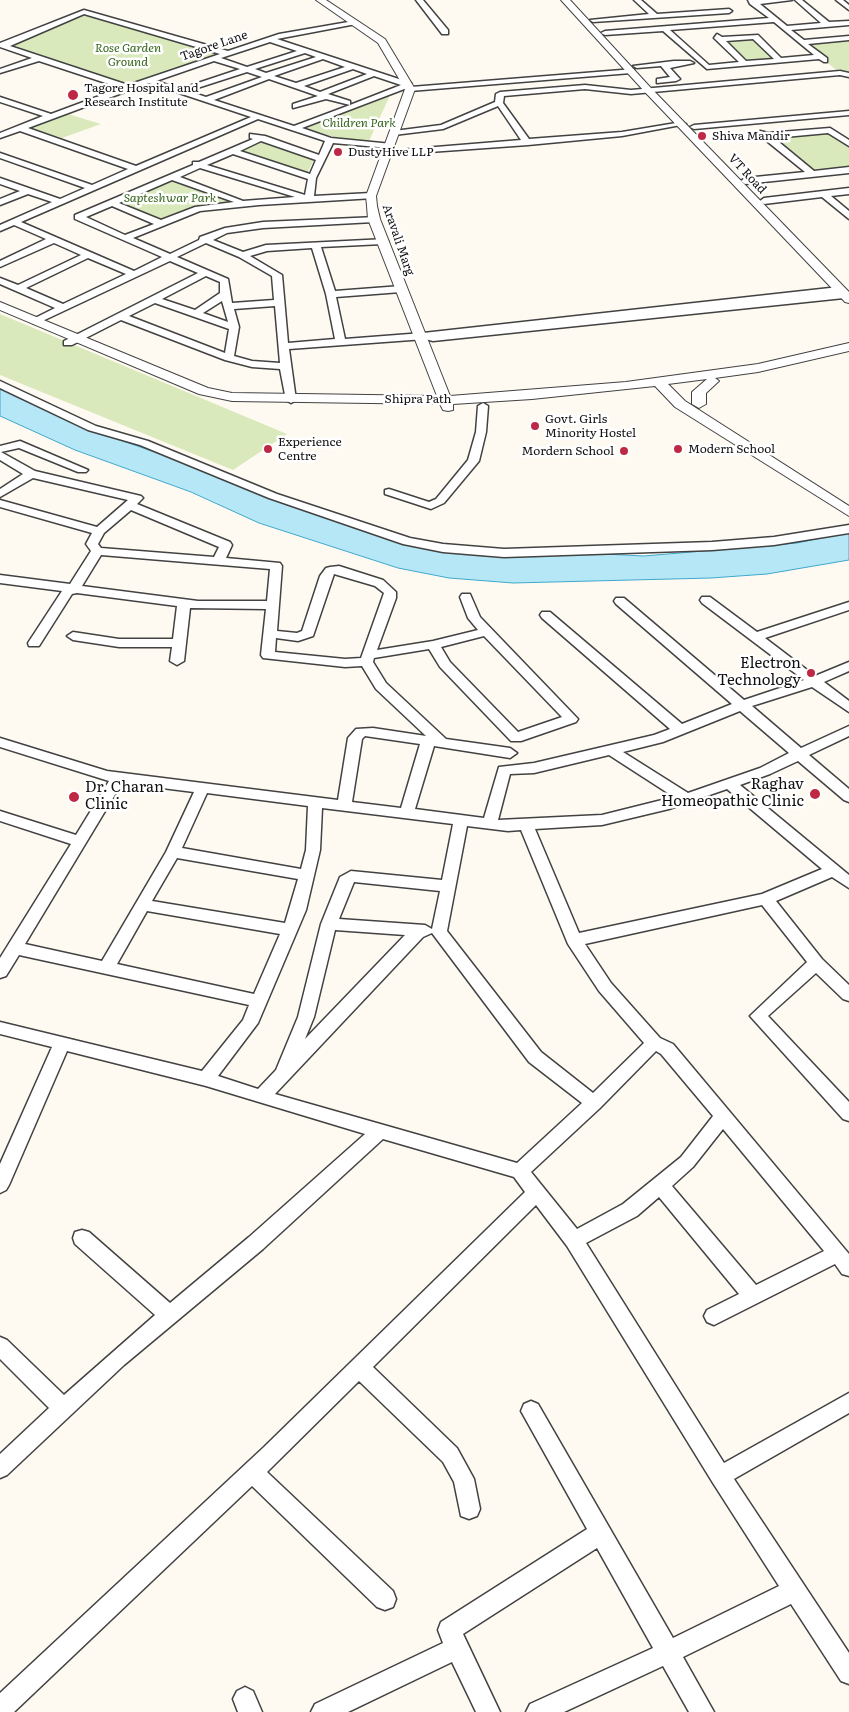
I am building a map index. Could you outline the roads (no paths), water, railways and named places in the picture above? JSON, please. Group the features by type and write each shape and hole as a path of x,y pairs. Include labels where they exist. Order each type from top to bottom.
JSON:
{"street":[{"path":"320,0 382,42 409,87"},
{"path":"419,0 445,32"},
{"path":"637,0 655,16"},
{"path":"751,1 789,0"},
{"path":"798,0 828,25"},
{"path":"839,0 849,8"},
{"path":"751,1 849,80"},
{"name":"VT Road","path":"572,3 605,33 634,69"},
{"name":"VT Road","path":"572,3 634,69 849,284"},
{"path":"684,4 695,13"},
{"path":"720,4 741,23"},
{"path":"644,7 654,6"},
{"path":"592,20 729,11"},
{"path":"2,46 84,12 226,53"},
{"path":"605,33 774,20"},
{"name":"Tagore Lane","path":"0,136 177,69 269,39 291,32 354,23"},
{"path":"784,28 849,23"},
{"path":"665,29 722,82"},
{"path":"745,64 718,38 755,37 780,61"},
{"path":"802,42 849,38"},
{"path":"269,39 409,87"},
{"path":"2,46 129,88"},
{"path":"234,65 291,46"},
{"path":"181,91 304,51"},
{"path":"206,100 323,57"},
{"path":"1,70 40,58"},
{"path":"213,58 347,103"},
{"path":"707,67 821,58"},
{"path":"296,128 409,87 634,69 700,61"},
{"path":"283,81 340,62"},
{"path":"528,143 499,103 500,94 505,92 585,87 632,92 676,79 664,67 666,65 690,63"},
{"path":"296,86 352,66"},
{"path":"652,86 840,73 849,75"},
{"path":"296,106 373,74"},
{"path":"149,81 330,140 388,150 528,143 622,134 682,124"},
{"name":"VT Road","path":"652,86 682,124 844,295"},
{"name":"Aravali Marg","path":"409,87 371,196 374,219 448,403"},
{"path":"0,99 50,116"},
{"path":"394,133 443,126 499,103"},
{"path":"0,111 16,105"},
{"path":"694,127 849,113"},
{"path":"0,228 259,116"},
{"path":"749,122 812,174"},
{"path":"20,128 135,169"},
{"path":"230,129 321,159"},
{"path":"766,136 830,130 849,144"},
{"path":"229,358 234,327 225,294 225,281 78,217 262,138"},
{"path":"309,199 312,178 330,140"},
{"path":"233,151 312,178"},
{"path":"170,155 309,199"},
{"path":"2,158 92,188"},
{"path":"745,181 849,170"},
{"path":"172,177 245,203 261,213 374,219"},
{"path":"0,181 60,202"},
{"path":"104,183 134,194"},
{"path":"0,202 27,191"},
{"path":"764,200 849,191"},
{"path":"824,194 849,216"},
{"path":"36,321 203,239 225,231 261,213 309,199 371,196"},
{"path":"112,203 160,223"},
{"path":"125,238 198,209 245,203"},
{"path":"14,222 133,274"},
{"path":"0,264 55,239"},
{"path":"203,239 242,255 277,274 285,366 291,400"},
{"path":"242,255 266,248 383,241"},
{"path":"316,245 331,294 341,343"},
{"path":"17,288 89,254"},
{"path":"73,341 207,272"},
{"path":"0,281 63,308"},
{"path":"331,294 401,289"},
{"path":"196,314 225,294"},
{"path":"284,346 423,337 433,338 844,295"},
{"path":"154,299 234,327"},
{"path":"229,306 279,303"},
{"name":"Shipra Path","path":"0,306 36,321 73,341 209,400 288,407 448,403 712,381 779,372 849,354"},
{"name":"Shipra Path","path":"0,315 210,392 232,397 291,400 448,403 483,406 539,403 630,392 775,365 849,347"},
{"path":"121,316 229,358 252,364 285,366"},
{"path":"699,404 699,392 712,381"},
{"path":"0,384 92,428 144,443 273,496 407,541 443,548 504,553 712,546 774,541 849,529"},
{"path":"668,384 699,404 715,421 849,512"},
{"path":"668,384 680,404"},
{"path":"630,392 654,394 715,421 849,500"},
{"path":"389,492 431,506 440,501 473,461 481,432 483,406"},
{"path":"0,449 15,444 23,445 82,470"},
{"path":"0,455 31,474 137,498 99,531 92,544 97,551"},
{"path":"0,494 31,474"},
{"path":"0,503 99,531"},
{"path":"130,505 226,545 219,560"},
{"path":"97,551 276,566 268,655 345,663 488,631"},
{"path":"34,643 97,551"},
{"path":"270,634 298,637 308,632 326,576 330,571 339,570 379,583 390,592 390,598 368,659 381,686 435,742"},
{"path":"0,592 4,580 184,603 272,605"},
{"path":"466,597 474,618 571,719 516,738 504,770 490,824"},
{"path":"706,600 849,708"},
{"path":"620,601 849,797"},
{"path":"177,660 184,603"},
{"path":"755,637 849,606"},
{"path":"546,615 680,730"},
{"path":"73,636 119,643 179,644"},
{"path":"433,644 445,664 516,738"},
{"path":"504,770 534,768 658,739 742,705 813,682 849,666"},
{"path":"0,742 106,776 118,778 508,826 602,820 664,806 765,770 849,730"},
{"path":"344,806 356,735 361,732 373,732 510,753"},
{"path":"406,814 435,742"},
{"path":"611,750 686,798"},
{"path":"0,972 118,778"},
{"path":"728,783 849,883"},
{"path":"107,968 173,852 202,789"},
{"path":"206,1079 250,1023 298,910 313,850 315,801"},
{"path":"0,816 79,841"},
{"path":"461,821 439,932 535,1057 594,1103"},
{"path":"526,825 574,940 605,986 654,1043 667,1049 843,1261 754,1297 714,1316"},
{"path":"173,852 307,874"},
{"path":"574,940 766,899 833,870"},
{"path":"284,1072 306,1017 329,924 342,885 351,876 448,886"},
{"path":"766,899 816,963 849,995"},
{"path":"142,905 290,930"},
{"path":"329,924 439,932"},
{"path":"254,1095 284,1072 419,931"},
{"path":"14,948 260,1001"},
{"path":"816,963 758,1016 849,1114"},
{"path":"0,1028 206,1079 254,1095 520,1171 574,1240 720,1476 849,1673"},
{"path":"0,1185 62,1043"},
{"path":"520,1171 594,1103 654,1043"},
{"path":"574,1240 630,1210 687,1162 722,1117"},
{"path":"0,1468 117,1359 256,1243 380,1130"},
{"path":"660,1185 754,1297"},
{"path":"0,1709 252,1472 537,1192"},
{"path":"82,1238 169,1315"},
{"path":"0,1346 64,1409"},
{"path":"358,1367 421,1425 450,1455 464,1479 469,1509"},
{"path":"720,1476 849,1402"},
{"path":"531,1411 666,1653 702,1712"},
{"path":"252,1472 385,1599"},
{"path":"488,1712 449,1630 599,1534"},
{"path":"538,1712 666,1653 795,1590"},
{"path":"323,1712 457,1648"}],"water":[{"path":"0,386 109,436 424,547 484,556 604,554 644,556 797,543 849,532 849,560 767,574 711,578 513,583 449,578 398,568 259,523 191,492 75,450 0,416"}],"place":[{"name":"Tagore Hospital and Research Institute","path":"73,95"},
{"name":"Shiva Mandir","path":"702,136"},
{"name":"DustyHive LLP","path":"338,152"},
{"name":"Govt. Girls Minority Hostel","path":"535,426"},
{"name":"Experience Centre","path":"268,449"},
{"name":"Modern School","path":"678,449"},
{"name":"Mordern School","path":"624,451"},
{"name":"Electron Technology","path":"811,673"},
{"name":"Raghav Homeopathic Clinic","path":"815,794"},
{"name":"Dr. Charan Clinic","path":"74,797"}],"park label":[{"name":"Rose Garden Ground","path":"128,55"},
{"name":"Children Park","path":"359,123"},
{"name":"Sapteshwar Park","path":"170,198"}]}
